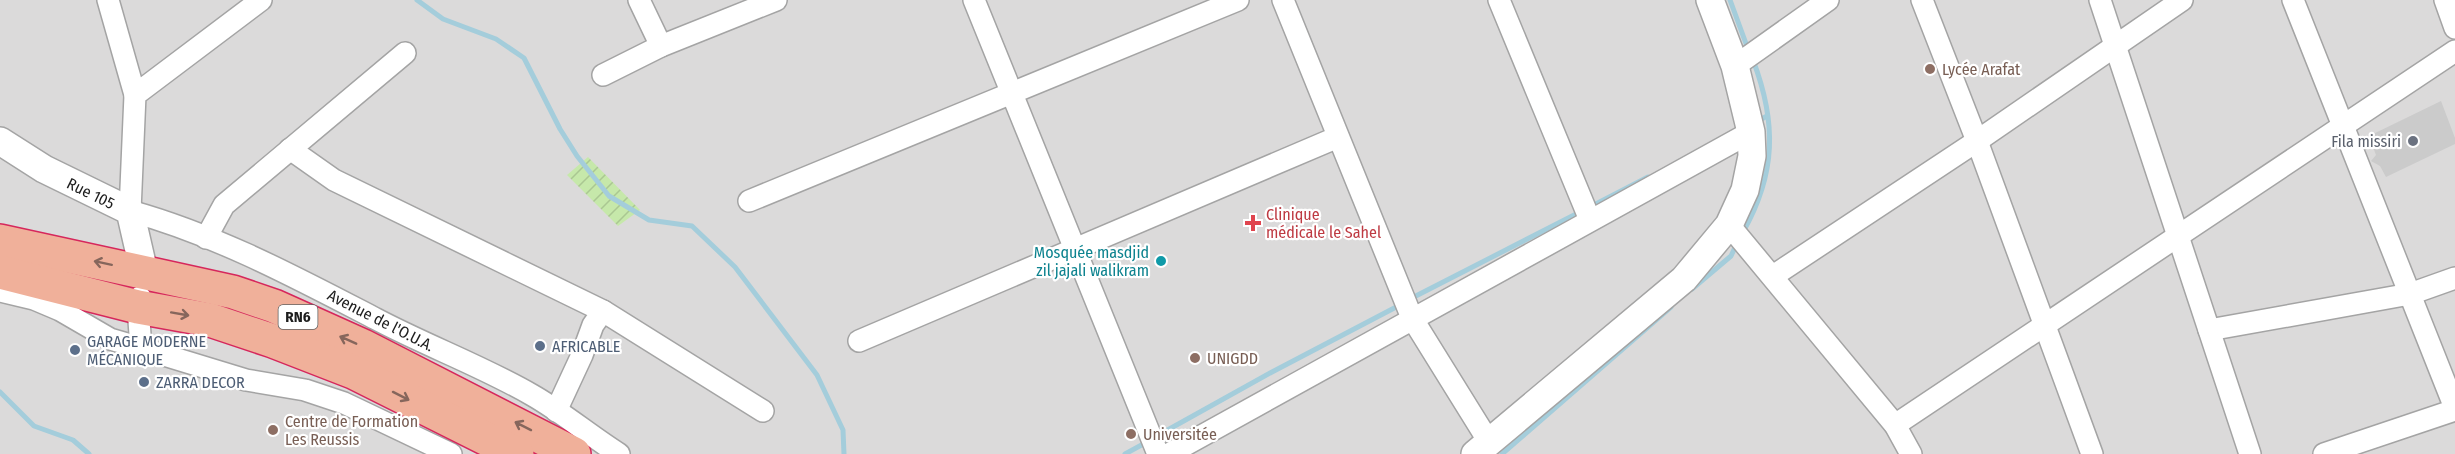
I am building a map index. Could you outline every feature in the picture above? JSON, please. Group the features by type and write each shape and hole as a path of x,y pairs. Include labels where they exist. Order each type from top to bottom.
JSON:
{"highway":[{"name":"Avenue de l'O.U.A.","path":"0,241 233,292 274,306 363,346 574,454"},
{"name":"RN6","path":"0,272 138,307 210,320 273,341 353,372 517,454"}],"street":[{"path":"108,0 135,95 130,211"},
{"path":"135,95 261,0"},
{"path":"639,0 661,46"},
{"path":"603,75 661,46 776,0"},
{"path":"974,0 1158,454"},
{"path":"749,201 1238,0"},
{"path":"1283,0 1412,318 1482,448 1684,279 1729,225 1745,190 1752,156 1751,132 1735,66 1710,0"},
{"path":"1499,0 1590,220"},
{"path":"1735,66 1828,0"},
{"path":"1922,0 1977,141 2092,454"},
{"path":"2100,0 2250,454"},
{"path":"1773,276 1977,141 2182,0"},
{"path":"2293,0 2455,409 2324,454"},
{"path":"2445,0 2455,28"},
{"path":"1895,425 2455,51"},
{"path":"206,238 224,205 405,53"},
{"path":"1169,454 1751,132"},
{"path":"859,341 1338,137"},
{"name":"Rue 105","path":"0,141 44,169 130,211 144,272"},
{"path":"291,149 334,180 603,311 763,411"},
{"name":"Avenue de l'O.U.A.","path":"130,211 162,220 291,274 393,328 533,395 619,454"},
{"path":"1729,225 1895,425 1904,451"},
{"path":"141,348 138,307 144,272"},
{"path":"2209,330 2410,294 2455,278"},
{"path":"0,291 34,299 60,310 110,339 246,380 305,390 345,403 451,454"},
{"path":"556,411 582,356 593,325 603,311"}],"shaded area":[{"path":"0,0 2455,0 2455,454 0,454"},
{"name":"Fila missiri","path":"2441,101 2455,138 2455,144 2386,177 2380,166 2371,161 2376,155 2369,136"}],"green space":[{"path":"588,157 640,210 618,226 567,175"}],"waterway":[{"path":"417,0 443,19 496,39 524,58 560,129 577,156 609,196 649,220 692,226 735,267 817,375 843,430 844,454"},
{"path":"1730,0 1748,49"},
{"path":"1743,232 1762,190 1769,148 1766,105 1753,60"},
{"path":"1756,122 1767,116"},
{"path":"1590,207 1648,177"},
{"path":"1408,300 1582,211"},
{"path":"1692,289 1731,256 1737,243"},
{"path":"1155,437 1400,305"},
{"path":"1502,454 1671,307"},
{"path":"0,392 34,426 73,440 89,454"},
{"path":"1125,454 1147,442"}],"place":[{"name":"Lycée Arafat","path":"1930,69"},
{"name":"Fila missiri","path":"2413,141"},
{"name":"Clinique médicale le Sahel","path":"1253,223"},
{"name":"Mosquée masdjid zil jajali walikram","path":"1161,261"},
{"name":"AFRICABLE","path":"540,346"},
{"name":"GARAGE MODERNE MÉCANIQUE","path":"75,350"},
{"name":"UNIGDD","path":"1195,358"},
{"name":"ZARRA DECOR","path":"144,382"},
{"name":"Centre de Formation Les Reussis","path":"273,430"},
{"name":"Universitée","path":"1131,434"}]}
